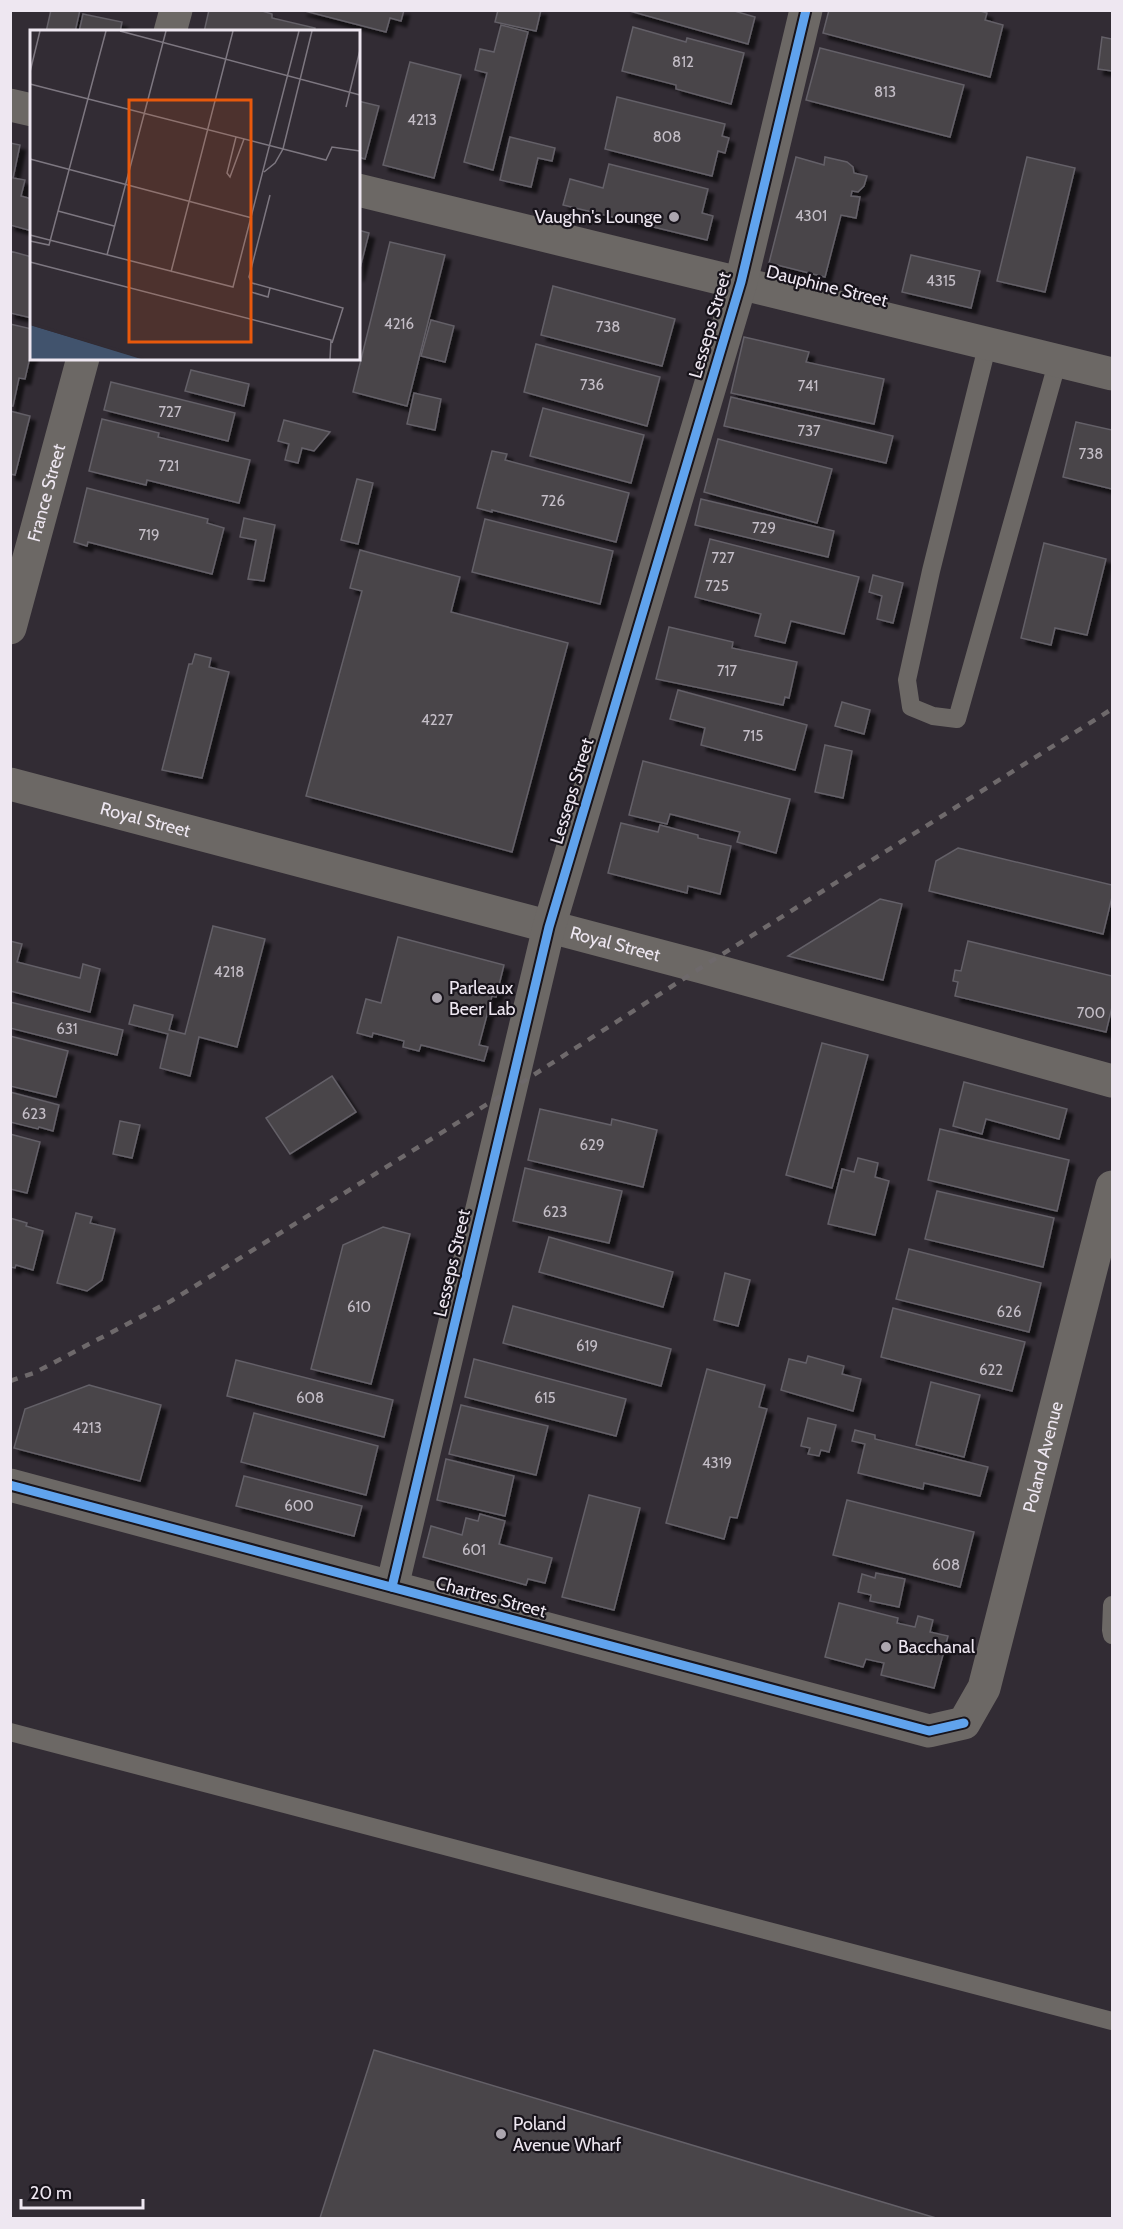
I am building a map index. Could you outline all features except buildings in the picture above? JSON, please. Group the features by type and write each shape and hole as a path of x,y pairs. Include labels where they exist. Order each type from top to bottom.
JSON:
{"street":[{"path":"171,30 176,10"},
{"name":"Lesseps Street","path":"392,1587 549,927 741,282 806,10"},
{"path":"10,105 30,110"},
{"name":"Dauphine Street","path":"360,190 1113,374"},
{"name":"France Street","path":"10,628 82,360"},
{"name":"Royal Street","path":"10,784 702,967 1113,1081"},
{"name":"Poland Avenue","path":"964,1723 984,1688 1113,1187"},
{"name":"Chartres Street","path":"10,1485 928,1731 964,1723"}],"lane":[{"path":"988,343 907,680 911,707 933,716 957,719 1058,360"},
{"path":"1113,1605 1110,1630 1113,1635"},
{"path":"10,1732 1113,2021"}],"railway":[{"path":"10,1381 34,1373 171,1301 510,1090 1112,709"}],"cycle path":[{"path":"392,1587 549,927 741,282 806,10"},
{"path":"10,1485 929,1731 964,1723"}],"place":[{"name":"Vaughn's Lounge","path":"674,217"},
{"name":"Parleaux Beer Lab","path":"437,998"},
{"name":"Bacchanal","path":"886,1647"},
{"name":"Poland Avenue Wharf","path":"501,2134"}]}
